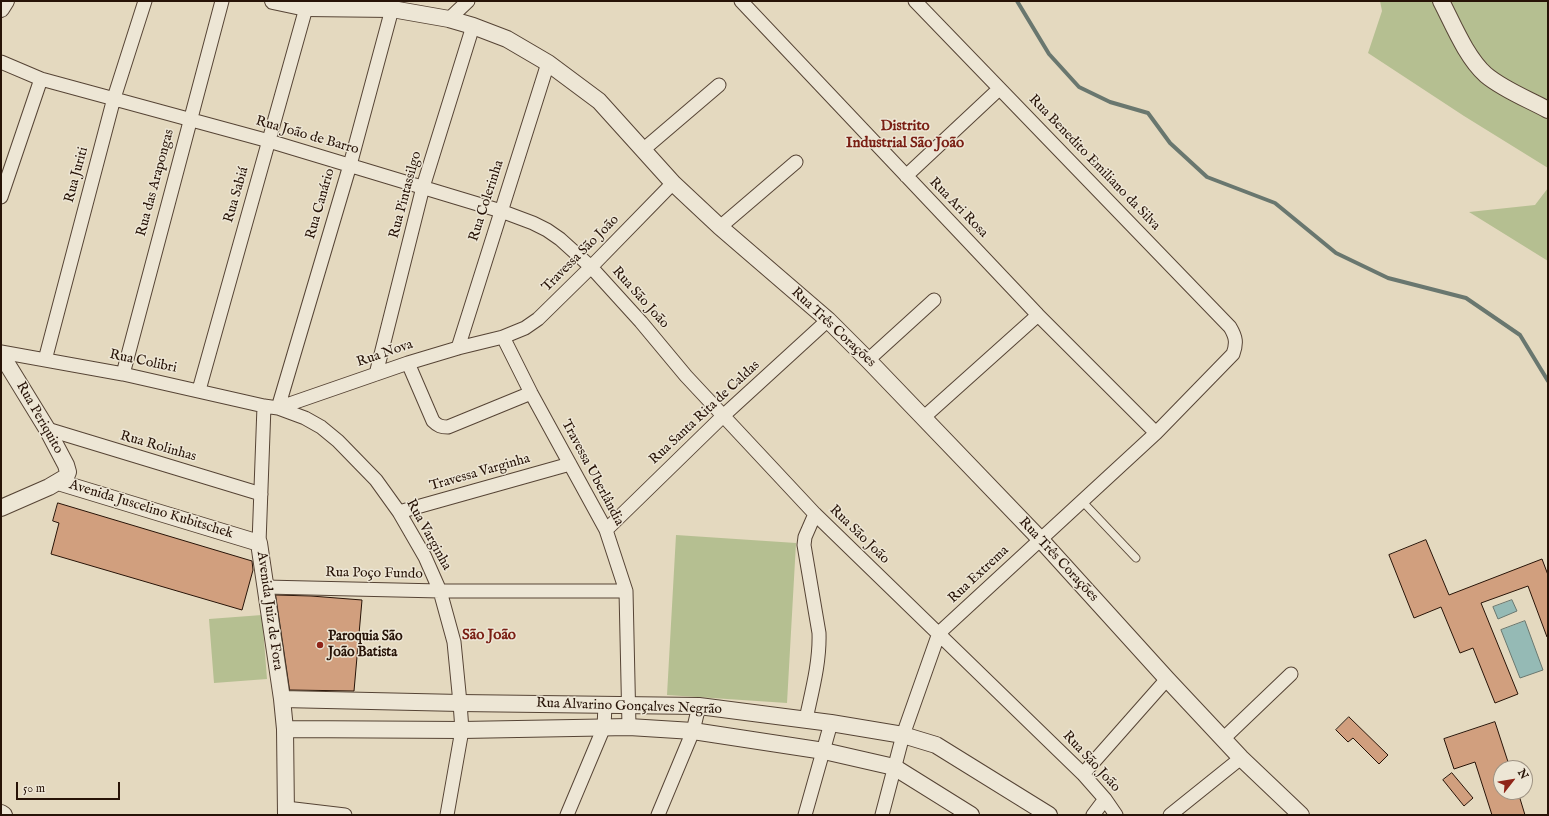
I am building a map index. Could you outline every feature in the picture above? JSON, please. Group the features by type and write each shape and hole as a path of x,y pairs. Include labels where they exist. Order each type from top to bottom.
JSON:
{"street":[{"path":"1,9 6,1"},
{"name":"Rua Juriti","path":"45,360 114,98 145,1"},
{"name":"Rua das Arapongas","path":"123,374 222,1"},
{"name":"Rua Três Corações","path":"273,1 307,5 392,9 449,19 473,26 507,39 548,63 598,101 644,149 673,183 720,227 828,320 868,360 1041,540 1241,758 1301,815"},
{"path":"449,19 468,1"},
{"name":"Rua Ari Rosa","path":"741,1 1038,315 1156,433"},
{"name":"Rua Benedito Emiliano da Silva","path":"915,1 1230,327 1236,337 1236,344 1233,354"},
{"path":"1441,1 1474,60 1486,74 1501,85 1548,110"},
{"name":"Rua Sabiá","path":"199,390 307,5"},
{"name":"Rua Canário","path":"278,408 350,164 392,9"},
{"name":"Rua Pintassilgo","path":"376,374 423,187 473,26"},
{"name":"Rua João de Barro","path":"1,62 41,79 350,164 501,210 547,230 560,239 591,267"},
{"name":"Rua Colerinha","path":"458,348 548,63"},
{"path":"1,197 41,79"},
{"path":"644,149 719,85"},
{"path":"906,176 999,89"},
{"path":"720,227 796,162"},
{"name":"Travessa São João","path":"503,337 525,328 538,319 673,183"},
{"name":"Rua São João","path":"591,267 723,416 815,514 1084,774 1116,815"},
{"path":"868,360 934,300"},
{"path":"923,418 1038,315"},
{"name":"Rua Santa Rita de Caldas","path":"606,530 723,416 828,320"},
{"name":"Rua Nova","path":"278,408 408,363 458,348 503,337"},
{"name":"Travessa Uberlândia","path":"503,337 531,393 606,530 626,591 629,727"},
{"name":"Rua Colibri","path":"1,353 123,374 278,408"},
{"name":"Rua Periquito","path":"1,353 47,429 66,465 68,472 66,477 58,482"},
{"name":"Rua Extrema","path":"939,633 1156,433 1233,354"},
{"path":"408,363 433,421 442,427 448,427 531,393"},
{"name":"Avenida Juiz de Fora","path":"264,406 259,543 282,699 285,729 286,812"},
{"name":"Rua Varginha","path":"278,408 304,418 321,427 338,441 376,480 399,512 425,557 440,591 454,642 462,730 447,815"},
{"name":"Rua Rolinhas","path":"47,429 261,494"},
{"name":"Travessa Varginha","path":"399,512 570,464"},
{"name":"Avenida Juscelino Kubitschek","path":"1,508 58,482 259,543"},
{"path":"806,719 818,657 819,644 819,633 804,545 805,537 815,514"},
{"name":"Rua Poço Fundo","path":"265,587 440,591 626,591"},
{"path":"882,815 903,735 939,633"},
{"path":"1224,739 1291,674"},
{"path":"1084,774 1167,679"},
{"name":"Rua Alvarino Gonçalves Negrão","path":"282,699 699,706 806,719 903,735 936,745 1050,815"},
{"path":"566,815 604,728 605,705"},
{"path":"658,815 692,731 699,706"},
{"path":"805,815 831,723"},
{"name":"Rua Alvarino Gonçalves Negrão","path":"285,729 462,730 629,727 692,731 824,751 894,767 971,815"},
{"path":"1170,815 1241,758"},
{"path":"1092,815 1105,799"},
{"path":"286,812 345,815"}],"lane":[{"path":"1082,501 1136,558"}],"green space":[{"path":"1380,1 1548,1 1548,168 1464,116 1368,53 1382,11"},
{"path":"1548,188 1548,261 1469,212 1535,205"},
{"path":"676,535 796,543 787,703 667,695"},
{"path":"262,615 267,679 214,683 209,619"}],"water":[{"path":"1512,600 1517,611 1498,619 1493,607"},
{"path":"1525,621 1543,670 1520,678 1501,630"}],"building":[{"path":"58,503 252,561 253,570 242,610 51,554 59,523 53,521"},
{"path":"1426,540 1449,595 1542,559 1548,575 1548,637 1528,586 1481,603 1518,694 1495,703 1473,648 1460,653 1441,607 1414,618 1389,555"},
{"name":"Paroquia São João Batista","path":"276,595 362,600 354,691 290,690"},
{"path":"1349,717 1388,755 1379,764 1353,738 1348,742 1336,730"},
{"path":"1495,722 1507,760 1493,760 1493,800 1520,800 1525,815 1492,815 1475,762 1454,769 1444,739"},
{"path":"1452,773 1473,798 1464,806 1443,780"}],"waterway":[{"path":"1017,1 1049,54 1079,87 1110,102 1148,113 1170,143 1207,177 1275,203 1336,253 1388,278 1466,298 1520,335 1548,381"}],"place":[{"name":"Paroquia São João Batista","path":"320,645"}],"district":[{"name":"Distrito Industrial São João","path":"905,136"},
{"name":"São João","path":"489,636"}]}
